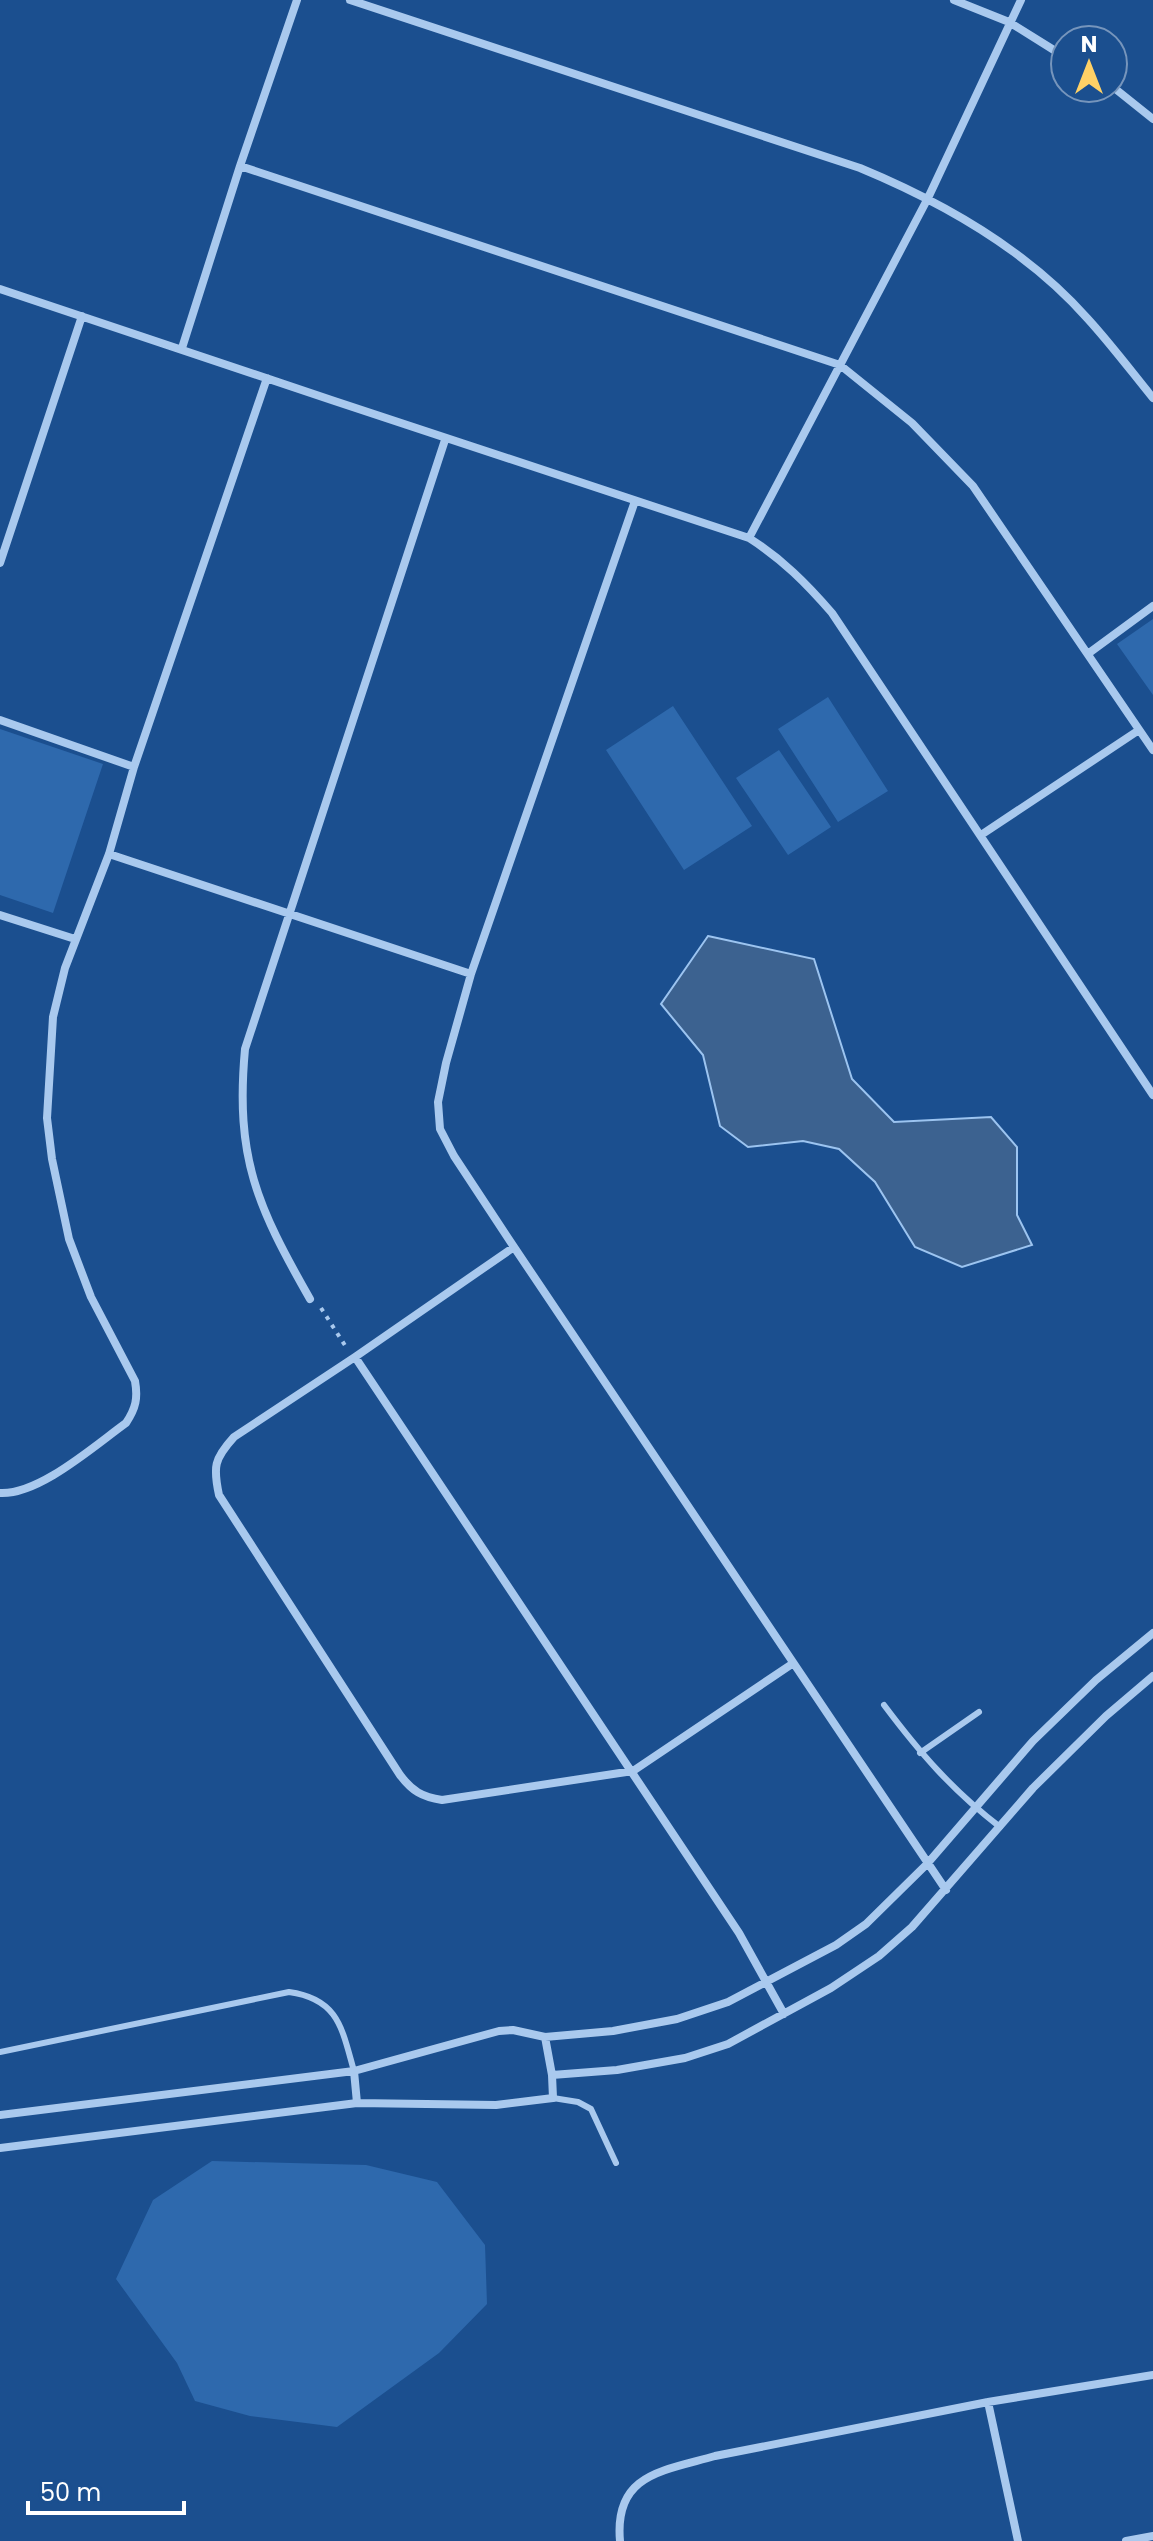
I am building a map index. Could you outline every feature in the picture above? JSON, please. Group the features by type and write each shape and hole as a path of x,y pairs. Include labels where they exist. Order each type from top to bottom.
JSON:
{"street":[{"path":"182,348 297,0"},
{"path":"350,0 860,168 928,198 990,236 1042,276 1086,316 1153,398"},
{"path":"954,0 1009,22 1049,47"},
{"path":"749,538 928,198 1021,0"},
{"path":"1129,100 1153,119"},
{"path":"240,166 840,365 912,423 973,486 1153,750"},
{"path":"0,289 182,348 445,440 749,538 777,556 832,613 1153,1095"},
{"path":"0,563 82,316"},
{"path":"0,1493 21,1492 42,1482 126,1423 138,1396 135,1381 91,1297 69,1239 52,1159 47,1118 53,1017 75,939 109,854 134,767 267,378"},
{"path":"310,1299 273,1234 256,1193 244,1142 242,1104 245,1049 445,440"},
{"path":"635,501 471,974 438,1102 440,1129 454,1156 514,1247 946,1890"},
{"path":"1089,653 1153,606"},
{"path":"0,720 134,767"},
{"path":"981,835 1139,730"},
{"path":"109,854 471,974"},
{"path":"0,915 75,939"},
{"path":"514,1247 234,1437 218,1454 215,1474 219,1495 400,1775 410,1789 423,1797 442,1800 633,1771 792,1664"},
{"path":"355,1357 739,1933 784,2014"},
{"path":"0,2115 354,2071 499,2031 513,2030 545,2037 613,2031 677,2019 728,2002 827,1951 866,1924 927,1864 1043,1731 1096,1680 1153,1633"},
{"path":"552,2075 617,2070 685,2058 728,2044 831,1988 879,1956 912,1927 1033,1788 1106,1716 1153,1676"},
{"path":"0,2148 357,2103 496,2105 553,2098 545,2037"},
{"path":"354,2071 357,2103"},
{"path":"620,2541 620,2507 629,2491 675,2467 715,2456 988,2402 1153,2375"},
{"path":"988,2402 1018,2541"},
{"path":"1126,2541 1153,2536"}],"lane":[{"path":"884,1705 920,1753 975,1808 1000,1827"},
{"path":"920,1753 979,1712"},
{"path":"0,2052 289,1992 307,1994 333,2011 343,2031 354,2071"},
{"path":"553,2098 578,2102 591,2109 616,2163"}],"path":[{"path":"310,1299 321,1308 355,1357"}],"shaded area":[{"path":"1153,619 1153,695 1117,644"},
{"path":"828,697 888,791 838,822 778,729"},
{"path":"673,706 752,826 684,870 606,750"},
{"path":"0,729 103,764 53,913 0,895"},
{"path":"779,750 831,827 788,855 736,778"},
{"path":"708,936 814,959 852,1079 894,1122 991,1117 1017,1147 1017,1215 1032,1245 962,1267 915,1247 875,1182 839,1149 803,1141 748,1147 720,1126 703,1055 661,1004"},
{"path":"212,2161 366,2165 437,2182 485,2245 487,2304 439,2353 337,2427 250,2416 195,2401 177,2363 116,2279 153,2200"}]}
